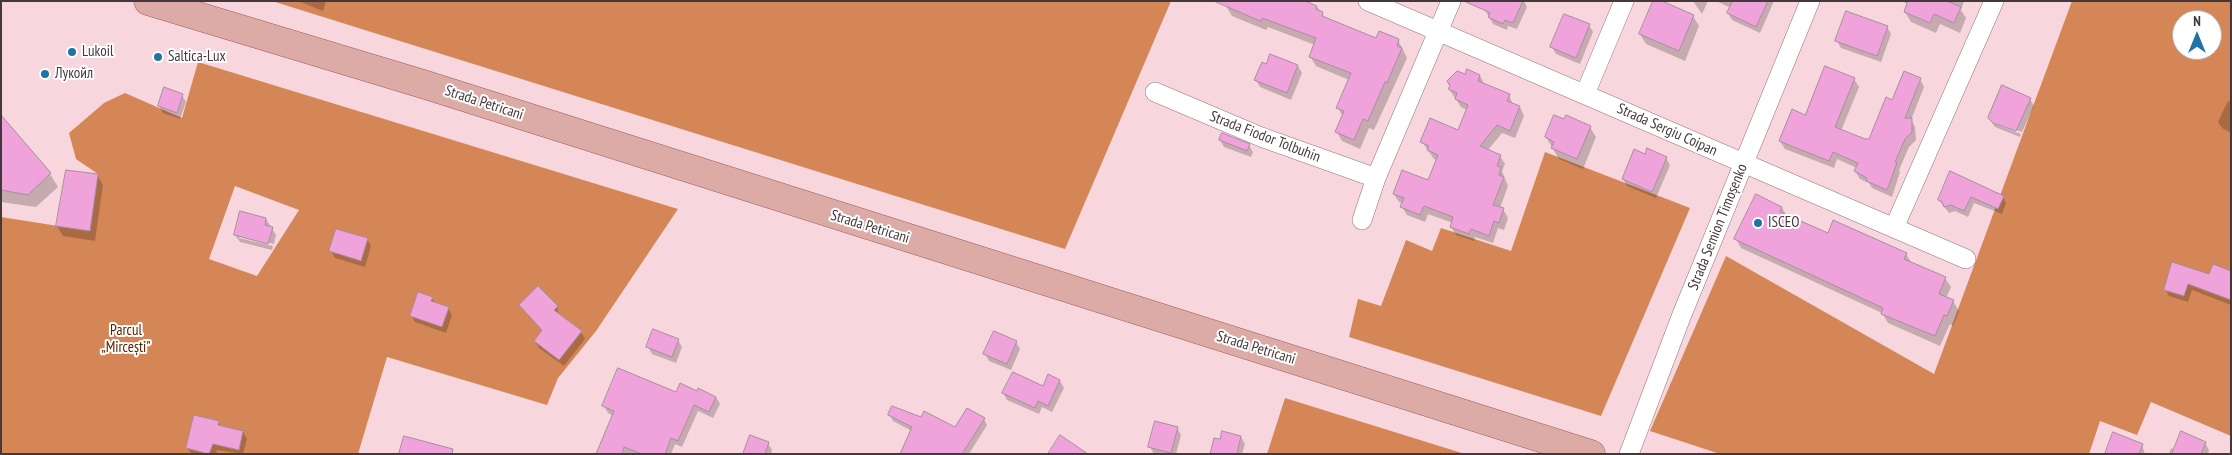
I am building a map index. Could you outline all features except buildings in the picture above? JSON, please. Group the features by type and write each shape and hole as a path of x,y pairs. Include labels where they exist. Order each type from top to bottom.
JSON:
{"main road":[{"name":"Strada Petricani","path":"148,1 434,87 1591,454"}],"street":[{"name":"Strada Sergiu Coipan","path":"1368,1 1966,259"},
{"path":"1362,220 1376,178 1451,1"},
{"path":"1585,94 1624,1"},
{"name":"Strada Semion Timoșenko","path":"1629,454 1810,1"},
{"path":"1894,228 1994,1"},
{"name":"Strada Fiodor Tolbuhin","path":"1155,92 1261,137 1376,178"}],"green space":[{"path":"272,1 1171,1 1065,249"},
{"path":"2072,1 2231,1 2231,436 2151,402 2137,435 2100,421 2089,454 1720,454 1650,431 1726,256 1934,374"},
{"name":"Parcul „Mircești”","path":"198,62 678,209 596,331 558,378 547,405 387,357 358,454 1,454 1,217 90,231 98,174 76,159 69,133 104,103 125,93 182,118","holes":["235,186 299,210 257,276 209,259"]},
{"path":"1545,152 1690,208 1601,416 1349,337 1358,299 1381,306 1406,240 1432,251 1441,228 1511,251"},
{"path":"1285,398 1465,454 1267,454"}],"place":[{"name":"Lukoil","path":"72,52"},
{"name":"Saltica-Lux","path":"158,57"},
{"name":"Лукойл","path":"45,74"},
{"name":"ISCEO","path":"1758,223"}]}
